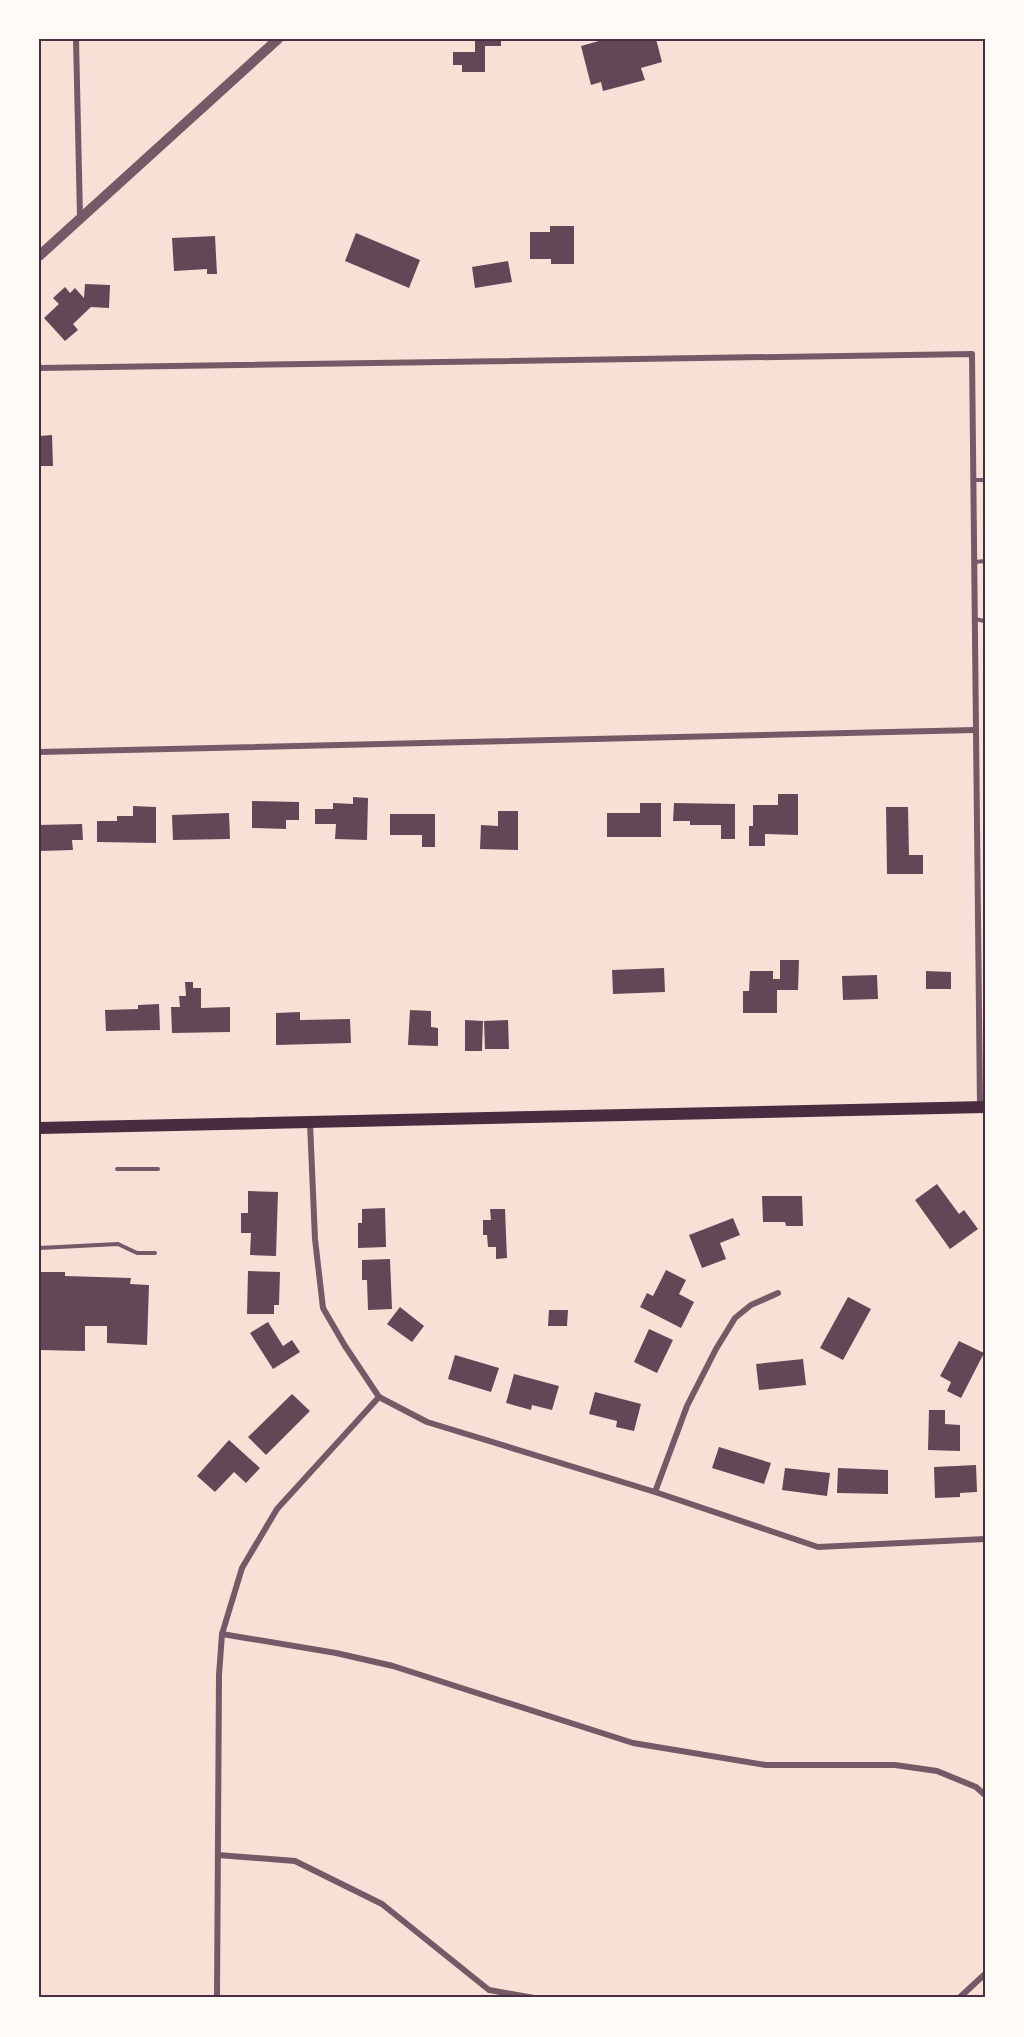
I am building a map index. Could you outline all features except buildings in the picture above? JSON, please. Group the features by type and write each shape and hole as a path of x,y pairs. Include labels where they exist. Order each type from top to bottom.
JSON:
{"main road":[{"path":"39,1128 982,1107"}],"street":[{"path":"76,39 80,218"},
{"path":"39,256 278,39"},
{"path":"39,368 972,354 975,730 982,1107"},
{"path":"39,752 975,730"},
{"path":"310,1123 315,1239 323,1308 379,1397 427,1422 655,1492 818,1547 985,1539"},
{"path":"655,1492 687,1406 716,1349 735,1318 751,1305 778,1293"},
{"path":"217,1998 219,1675 222,1635 242,1568 277,1509 379,1397"},
{"path":"222,1635 336,1653 393,1666 633,1743 766,1765 895,1765 937,1771 976,1787 985,1795"},
{"path":"218,1855 295,1861 382,1904 489,1990 534,1998"},
{"path":"958,1998 985,1974"}],"lane":[{"path":"973,480 985,480"},
{"path":"974,562 985,561"},
{"path":"974,618 985,621"},
{"path":"117,1169 158,1169"},
{"path":"39,1248 118,1244 136,1253 155,1253"}]}
